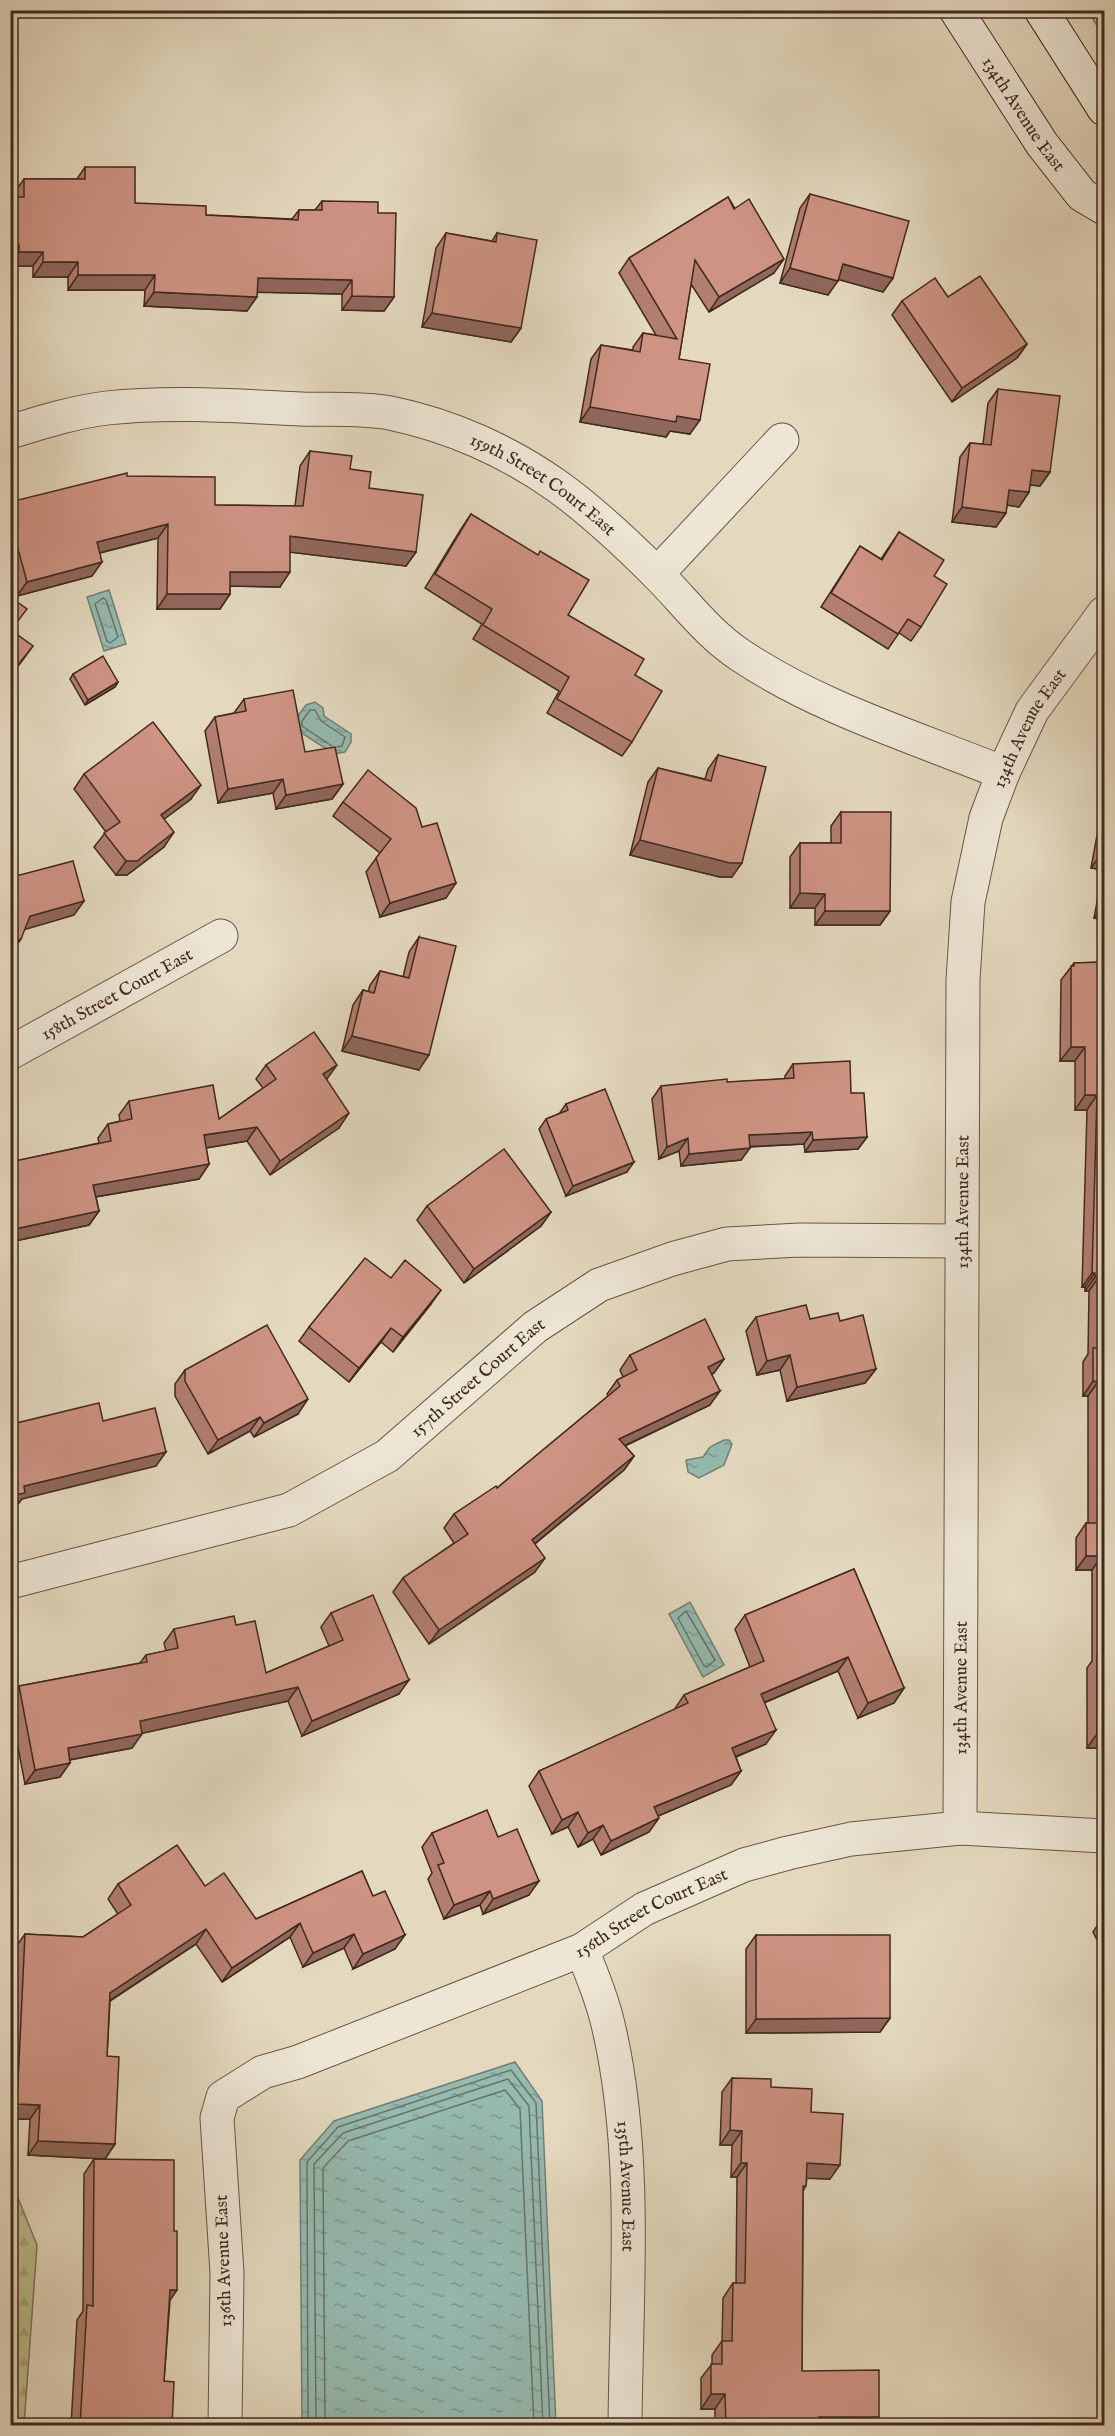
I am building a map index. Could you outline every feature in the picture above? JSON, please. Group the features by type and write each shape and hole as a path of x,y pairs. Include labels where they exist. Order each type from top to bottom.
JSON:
{"street":[{"name":"134th Avenue East","path":"956,10 1042,144 1093,202"},
{"path":"1041,10 1104,109"},
{"name":"159th Street Court East","path":"10,432 53,418 108,408 259,407 389,413 454,433 510,456 557,486 657,574 696,617 739,654 785,681 849,711 1003,773"},
{"path":"657,574 782,440"},
{"name":"134th Avenue East","path":"960,1828 963,981 968,902 986,818 1003,773 1032,711 1104,613"},
{"name":"158th Street Court East","path":"10,1053 221,936"},
{"name":"157th Street Court East","path":"10,1582 289,1510 387,1456 535,1327 599,1285 640,1270 727,1244 800,1240 961,1241"},
{"name":"156th Street Court East","path":"223,2097 262,2072 298,2062 582,1950 644,1909 744,1866 851,1839 960,1828 1104,1836"},
{"name":"135th Avenue East","path":"582,1950 610,2032 620,2092 627,2187 625,2426"},
{"name":"136th Avenue East","path":"223,2097 217,2118 226,2273 225,2426"}],"green space":[{"path":"1088,11 1104,11 1104,37"},
{"path":"10,2178 37,2245 24,2425 11,2425"}],"water":[{"path":"109,590 126,644 104,651 87,597"},
{"path":"315,702 323,708 324,716 351,734 351,742 345,752 334,754 297,730 295,720 306,705"},
{"path":"729,1440 732,1444 724,1465 699,1478 688,1472 686,1460 703,1457 710,1447"},
{"path":"690,1602 724,1665 703,1677 669,1614"},
{"path":"515,2062 542,2101 556,2425 302,2425 300,2160 334,2121"}],"building":[{"path":"85,167 135,167 135,203 206,206 206,215 298,220 299,210 322,210 322,201 378,202 378,213 396,213 394,297 352,296 352,280 258,278 257,297 154,292 155,275 78,275 78,262 43,262 43,252 19,252 19,244 10,244 10,197 24,197 24,179 85,179"},
{"path":"810,194 909,221 893,278 843,264 838,281 790,268"},
{"path":"728,197 734,209 749,199 784,259 719,297 695,260 679,359 710,364 700,420 677,416 676,422 590,407 601,345 640,352 643,333 677,339 629,258"},
{"path":"446,233 496,242 497,233 537,240 521,328 432,313"},
{"path":"980,276 1027,344 962,388 902,301 935,278 948,297"},
{"path":"998,389 1060,396 1050,472 1032,470 1029,492 1009,490 1006,513 962,507 970,443 991,445"},
{"path":"310,451 352,456 350,469 371,472 369,488 423,495 416,552 290,536 290,572 230,572 230,594 167,594 168,524 97,542 102,562 27,582 10,519 10,502 127,473 127,476 215,477 215,505 303,506"},
{"path":"471,514 538,555 540,551 589,580 568,615 644,659 635,675 662,691 632,742 557,699 569,677 483,625 492,609 435,574"},
{"path":"899,532 944,560 934,576 947,584 921,627 908,619 898,634 831,593 860,546 882,560"},
{"path":"10,597 27,609 11,630 33,646 10,675"},
{"path":"103,656 118,682 88,700 73,674"},
{"path":"293,690 305,752 335,747 343,784 286,795 283,779 228,789 215,717 246,711 244,699"},
{"path":"153,722 201,785 161,815 174,832 137,861 126,861 104,833 120,822 84,774"},
{"path":"718,755 766,767 742,863 730,863 640,840 658,768 711,781"},
{"path":"368,770 416,808 422,827 437,823 456,883 390,903 376,858 391,839 343,802"},
{"path":"841,812 891,812 890,911 825,911 825,894 800,893 800,843 841,843"},
{"path":"1104,834 1104,854 1101,854"},
{"path":"73,861 84,901 30,916 21,939 10,942 10,872 20,875"},
{"path":"419,937 456,946 429,1055 352,1036 363,990 374,993 380,971 409,978"},
{"path":"1104,962 1104,1734 1097,1734 1097,1654 1102,1654 1102,1556 1086,1556 1086,1523 1098,1523 1098,1382 1093,1381 1093,1348 1098,1348 1099,1277 1095,1277 1095,1273 1092,1273 1097,1095 1085,1095 1085,1047 1071,1047 1071,966 1074,966 1074,963"},
{"path":"314,1032 337,1065 323,1074 349,1113 280,1161 257,1127 204,1135 209,1164 93,1185 99,1211 10,1230 10,1162 111,1141 108,1124 132,1119 129,1101 213,1085 219,1119 276,1079 266,1065"},
{"path":"850,1061 851,1093 864,1093 867,1137 813,1140 812,1132 749,1135 750,1148 689,1154 688,1138 667,1147 661,1086 727,1079 727,1082 794,1078 793,1064"},
{"path":"605,1089 634,1162 573,1186 546,1119 568,1110 566,1104"},
{"path":"504,1149 551,1212 474,1269 427,1206"},
{"path":"365,1258 391,1278 405,1260 441,1290 403,1337 391,1328 359,1368 309,1327"},
{"path":"806,1305 810,1319 838,1313 840,1321 863,1315 876,1369 797,1387 790,1355 767,1361 756,1317"},
{"path":"705,1319 724,1359 708,1367 720,1391 619,1439 634,1456 532,1540 545,1558 439,1630 403,1578 468,1534 454,1514 496,1486 497,1488 620,1386 617,1380 637,1370 630,1355"},
{"path":"267,1325 308,1399 264,1423 260,1417 218,1440 185,1381 185,1370"},
{"path":"99,1403 103,1421 155,1408 166,1452 24,1486 25,1493 10,1496 10,1418 12,1424"},
{"path":"854,1569 904,1688 868,1703 848,1657 761,1694 776,1730 732,1748 741,1771 654,1807 659,1818 611,1841 603,1825 588,1833 578,1812 562,1820 539,1771 688,1703 684,1695 764,1661 745,1615"},
{"path":"373,1595 409,1680 312,1721 298,1687 140,1721 142,1734 68,1748 70,1763 35,1770 19,1686 147,1662 146,1655 178,1648 174,1629 234,1616 236,1625 255,1621 266,1673 343,1640 331,1613"},
{"path":"487,1810 498,1837 517,1829 539,1881 493,1899 490,1891 454,1905 438,1865 444,1863 432,1833"},
{"path":"177,1845 205,1886 224,1873 256,1919 362,1871 373,1896 385,1891 405,1935 363,1954 354,1934 313,1953 300,1923 232,1968 206,1929 110,1993 107,2056 119,2057 115,2144 38,2141 40,2105 17,2104 25,1934 83,1937 131,1905 118,1884"},
{"path":"756,1935 890,1935 890,2018 756,2019"},
{"path":"732,2078 771,2079 771,2087 812,2089 811,2112 843,2114 840,2165 807,2163 806,2186 803,2186 802,2371 879,2370 879,2417 819,2417 819,2426 726,2426 725,2394 711,2394 711,2364 722,2364 722,2341 732,2341 733,2283 745,2283 747,2163 741,2163 742,2131 730,2130"},
{"path":"94,2159 174,2160 177,2290 170,2290 164,2381 174,2382 172,2426 80,2426 87,2305 93,2306"}]}
